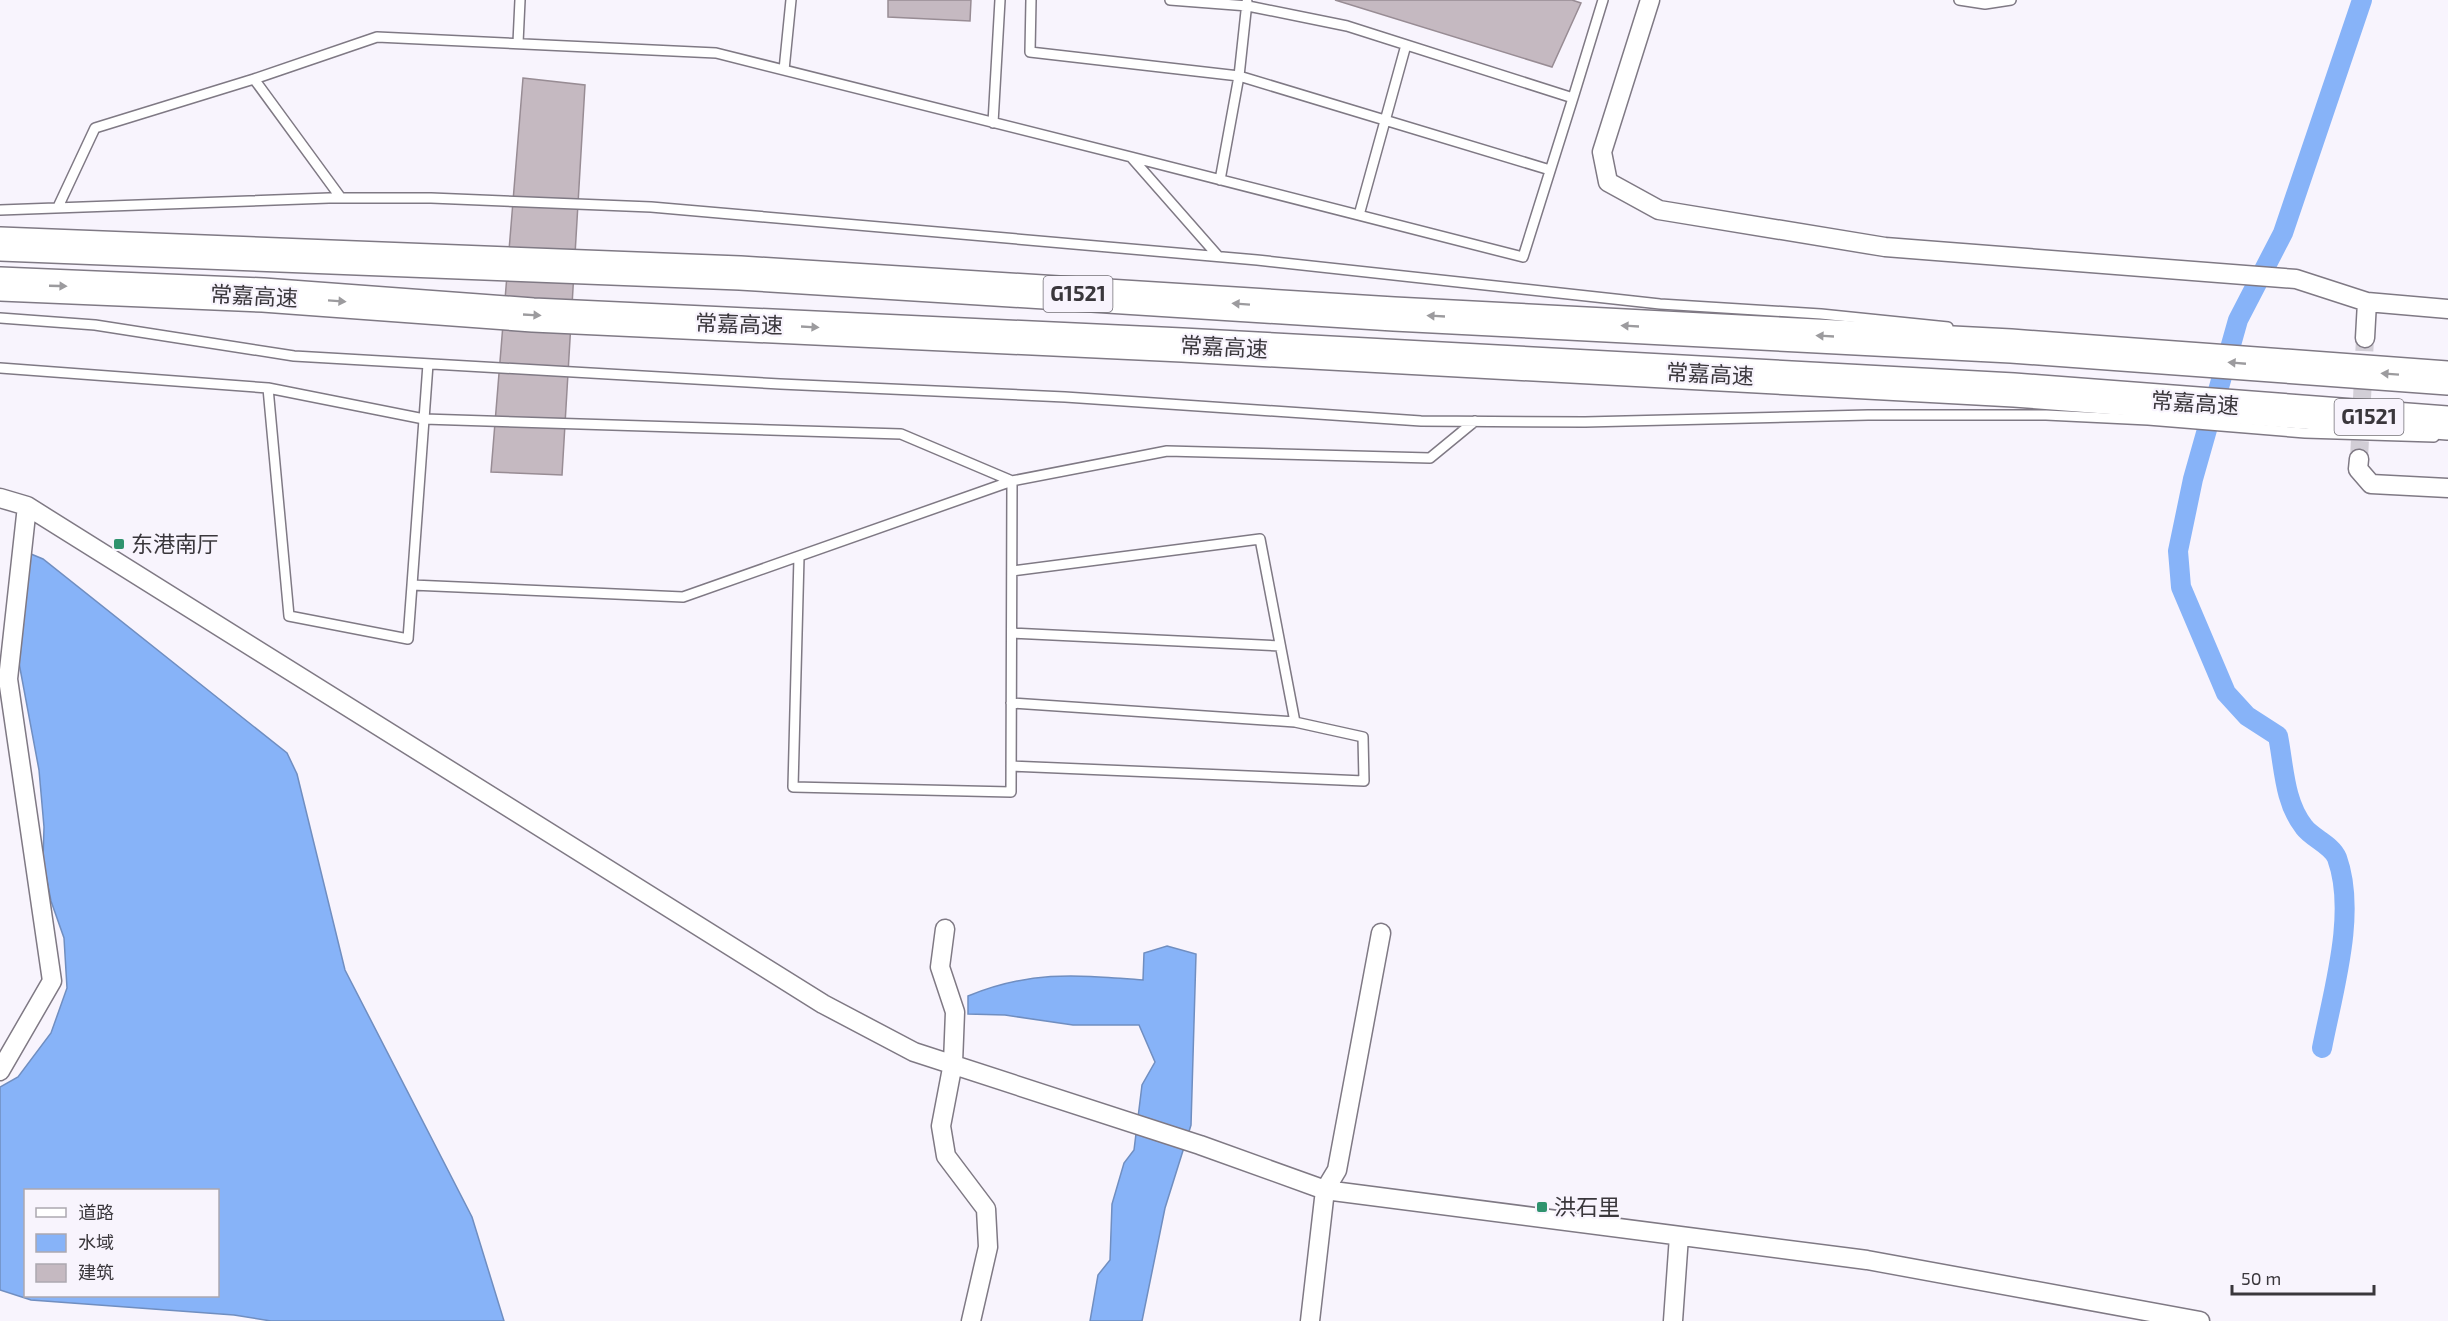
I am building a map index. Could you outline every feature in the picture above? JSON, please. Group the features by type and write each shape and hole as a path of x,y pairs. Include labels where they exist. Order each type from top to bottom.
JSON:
{"highway":[{"name":"常嘉高速","path":"0,244 740,273 1394,314 2156,356 2448,378"},
{"name":"常嘉高速","path":"0,284 263,295 533,315 1148,343 2002,389 2160,411 2290,410 2448,423"}],"street":[{"path":"1650,0 1602,152 1608,182 1659,210 1885,247 2296,279 2367,302 2448,309"},
{"path":"2365,338 2367,302"},
{"path":"2359,459 2358,469 2372,484 2448,488"},
{"path":"0,498 27,506 823,1004 914,1052 1200,1145 1325,1190 1867,1260 2200,1321"},
{"path":"0,1071 52,981 8,679 27,506"},
{"path":"945,929 940,967 955,1012 952,1063 941,1126 946,1156 986,1209 988,1247 972,1321"},
{"path":"1310,1321 1325,1190 1337,1170 1381,933"},
{"path":"1673,1321 1679,1236"}],"lane":[{"path":"518,43 520,0"},
{"path":"784,70 791,0"},
{"path":"993,123 1000,0"},
{"path":"1031,0 1030,52 1239,76 1550,170"},
{"path":"1170,0 1248,3 1347,26 1573,98"},
{"path":"58,207 95,128 254,79 377,37 716,53 1523,257 1603,0"},
{"path":"1959,0 1985,4 2011,0"},
{"path":"1220,180 1239,76 1248,3"},
{"path":"1359,215 1406,45"},
{"path":"254,79 341,198"},
{"path":"1131,157 1218,256"},
{"path":"0,210 341,198 431,198 651,207 1218,256 1660,304 1821,314 1963,328"},
{"path":"0,318 95,325 294,356 780,384 1065,397 1409,420 1585,422 2046,415 2160,411 2250,429 2398,438 2448,437"},
{"path":"2046,338 2156,356"},
{"path":"268,388 290,616 408,639 428,364"},
{"path":"0,368 268,388 424,419 902,434 1012,481"},
{"path":"412,585 683,597 1012,481 1167,451 1430,458 1475,421"},
{"path":"799,557 793,788 1011,792 1012,481"},
{"path":"1012,571 1260,539 1295,722"},
{"path":"1011,633 1280,646"},
{"path":"1011,703 1295,722 1363,737 1364,781 1011,766"}],"water":[{"path":"31,554 43,559 287,753 297,774 345,970 472,1217 504,1321 271,1321 234,1315 31,1300 0,1290 0,1087 18,1077 51,1033 67,988 64,938 51,901 43,860 44,827 39,770 19,663 22,558"},
{"path":"1167,946 1196,954 1191,1125 1165,1208 1142,1321 1090,1321 1098,1275 1110,1260 1112,1204 1124,1163 1134,1150 1142,1085 1155,1062 1139,1025 1073,1025 1005,1015 968,1014 968,996 1013,982 1054,976 1143,980 1144,953"}],"building":[{"path":"888,0 971,0 970,21 888,17"},
{"path":"1335,0 1572,0 1581,3 1552,67"},
{"path":"523,78 585,85 562,475 491,472"}],"waterway":[{"path":"2322,1048 2337,977 2344,927 2343,880 2337,858 2331,849 2308,831 2297,817 2286,783 2278,736 2247,716 2226,693 2181,587 2178,551 2193,479 2238,320 2283,233 2362,0"}],"tunnel":[{"path":"2359,459 2365,338"}],"place":[{"name":"东港南厅","path":"119,544"},
{"name":"洪石里","path":"1542,1207"}]}
